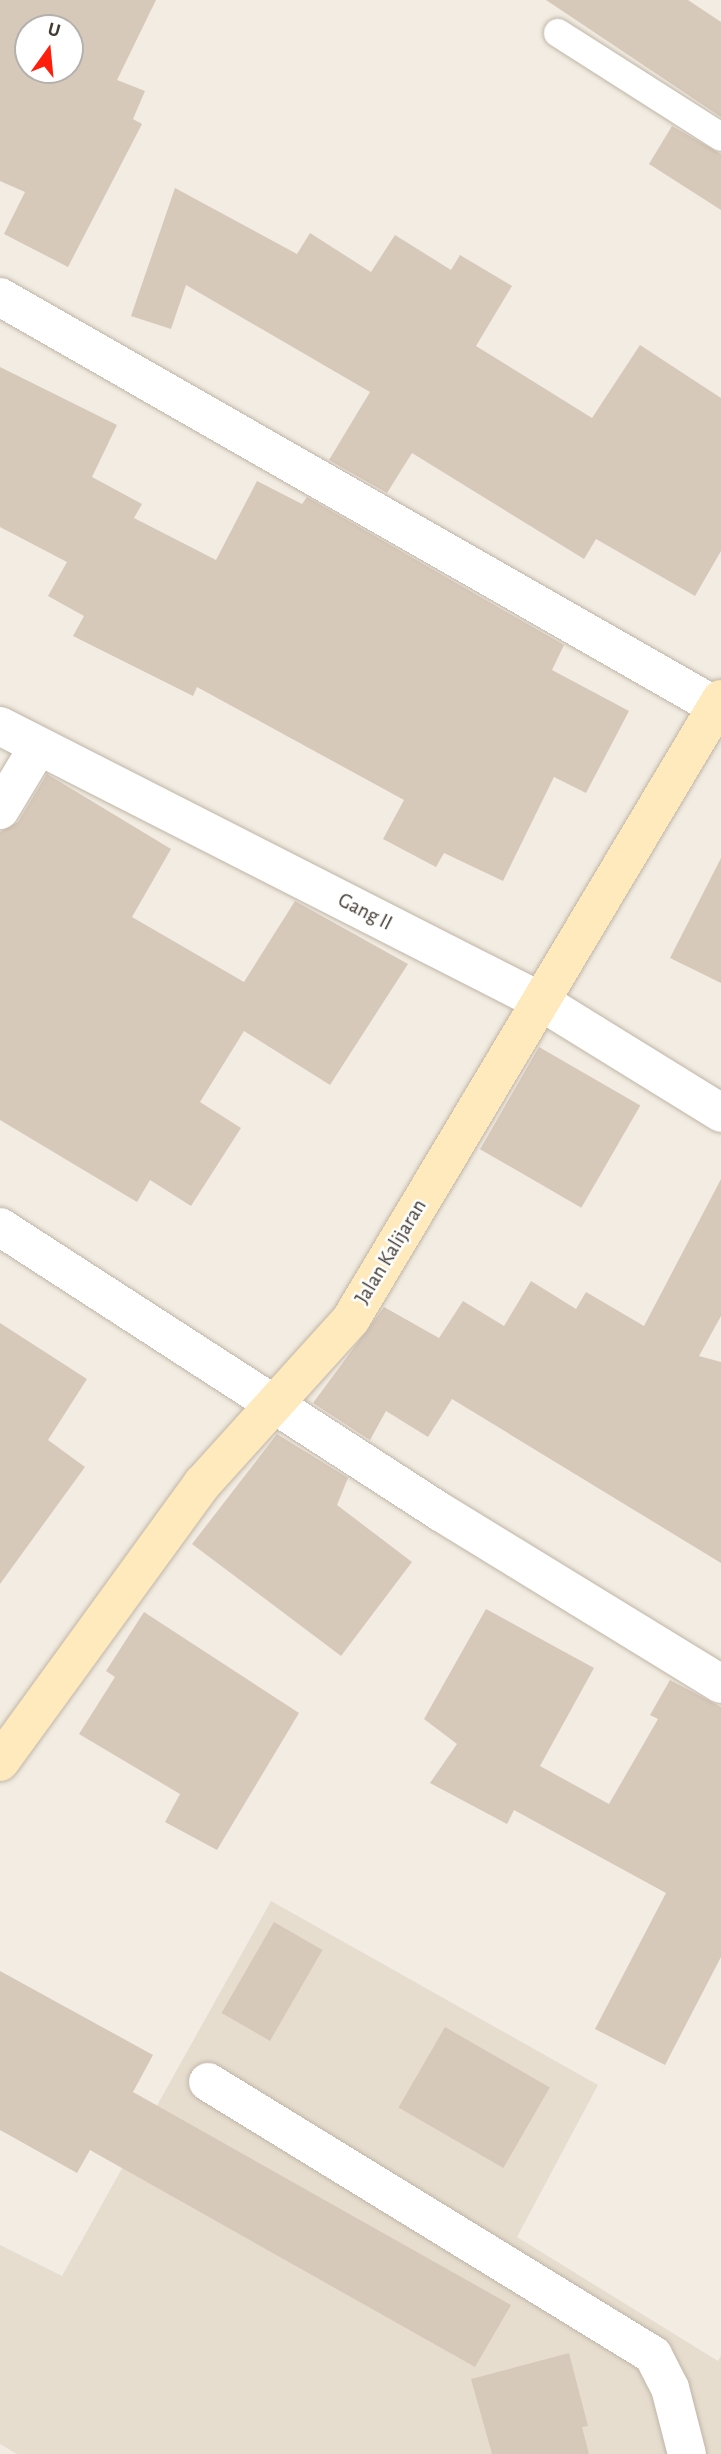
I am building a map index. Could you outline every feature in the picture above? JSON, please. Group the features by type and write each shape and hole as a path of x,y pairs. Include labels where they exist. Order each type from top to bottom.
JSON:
{"street":[{"path":"0,297 719,703"},
{"name":"Jalan Kalijaran","path":"0,1762 151,1549 351,1319 719,703"},
{"name":"Gang II","path":"0,726 540,1001 721,1113"},
{"path":"0,810 38,747"},
{"path":"0,1227 274,1407 721,1684"},
{"path":"208,2082 653,2355 670,2388 687,2454"}],"lane":[{"path":"558,33 721,136"}],"shaded area":[{"path":"271,1901 598,2085 517,2237 718,2361 721,2356 721,2454 17,2454 0,2444 0,2245 62,2276"}],"building":[{"path":"0,0 156,0 117,80 145,91 133,119 142,124 68,267 4,234 25,192 0,181"},
{"path":"546,0 688,0 721,22 721,117"},
{"path":"672,126 721,154 721,210 649,164"},
{"path":"175,188 297,254 310,233 371,272 395,235 451,270 460,255 512,286 476,346 592,418 640,345 721,398 721,551 695,596 596,539 584,559 412,453 387,493 329,460 370,392 186,285 171,329 131,316"},
{"path":"0,367 117,425 92,477 142,504 134,518 216,560 257,481 302,504 307,497 564,645 552,670 629,711 586,793 554,777 503,881 444,853 436,867 383,839 404,800 197,687 193,696 73,636 84,616 48,596 67,562 0,527"},
{"path":"47,774 171,849 132,917 244,982 295,901 408,964 330,1085 244,1031 200,1102 241,1128 191,1206 150,1180 137,1202 0,1120 0,832 18,822"},
{"path":"721,858 721,983 670,958"},
{"path":"539,1047 640,1106 581,1208 480,1149"},
{"path":"721,1179 721,1316 699,1356 721,1362 721,1563 452,1399 428,1437 386,1411 370,1440 313,1403 384,1307 439,1338 463,1301 504,1326 531,1281 576,1309 586,1292 644,1326"},
{"path":"0,1323 87,1379 48,1440 85,1467 0,1584"},
{"path":"277,1434 348,1478 337,1505 412,1562 341,1656 192,1544"},
{"path":"486,1609 594,1668 540,1766 609,1804 658,1719 650,1715 670,1680 721,1707 721,1957 665,2065 595,2029 666,1893 514,1810 507,1824 430,1783 457,1744 424,1719"},
{"path":"144,1612 299,1713 217,1850 165,1822 180,1794 79,1734 115,1677 106,1671"},
{"path":"274,1922 322,1950 270,2041 222,2013"},
{"path":"0,1971 153,2055 133,2092 511,2305 475,2367 90,2150 77,2173 0,2130"},
{"path":"445,2027 550,2088 503,2168 399,2108"},
{"path":"569,2353 588,2426 582,2427 589,2454 492,2454 471,2379"}]}
